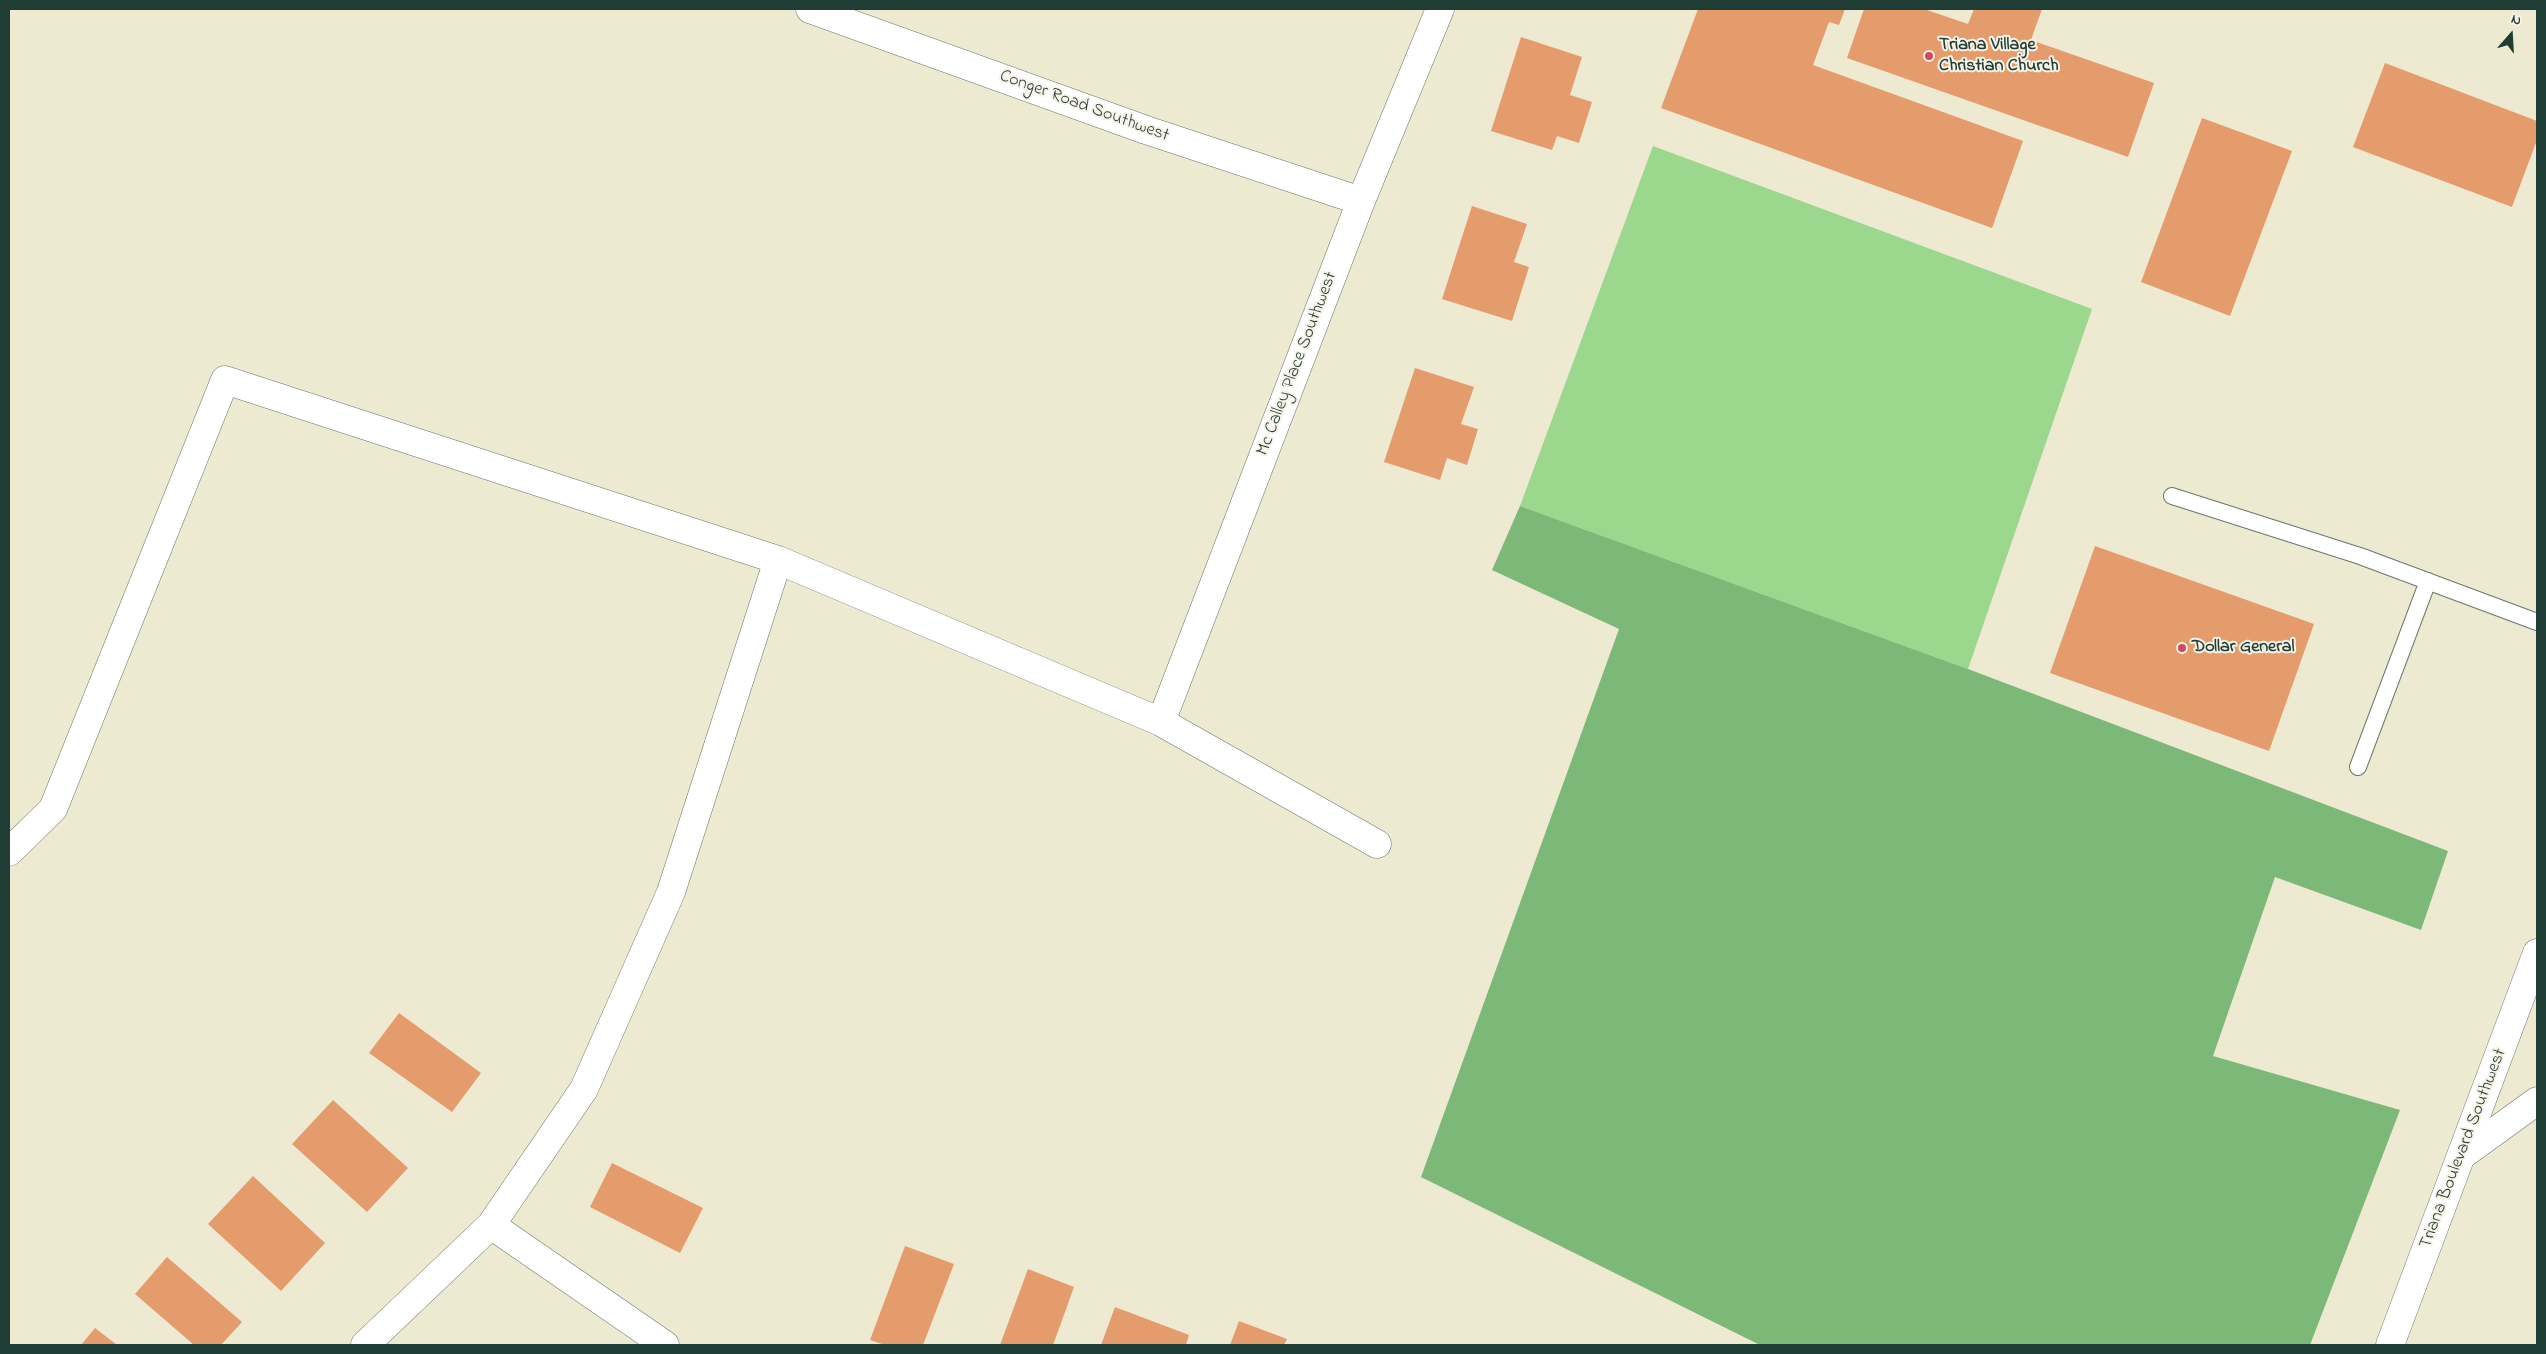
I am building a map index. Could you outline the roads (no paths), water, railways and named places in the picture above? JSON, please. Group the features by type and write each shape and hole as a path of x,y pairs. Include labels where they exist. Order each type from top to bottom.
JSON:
{"street":[{"name":"Conger Road Southwest","path":"810,9 1146,130 1361,201"},
{"name":"Mc Calley Place Southwest","path":"1160,722 1361,201 1440,9"},
{"path":"9,852 53,809 226,380 778,560 1160,722 1377,844"},
{"path":"365,1345 491,1225 584,1089 667,901 778,560"},
{"name":"Triana Boulevard Southwest","path":"2390,1345 2537,953"},
{"path":"2461,1156 2537,1101"},
{"path":"491,1225 665,1345"}],"lane":[{"path":"2172,496 2360,556 2537,622"},
{"path":"2358,767 2428,581"}],"place":[{"name":"Triana Village Christian Church","path":"1929,56"},
{"name":"Dollar General","path":"2182,648"}]}
